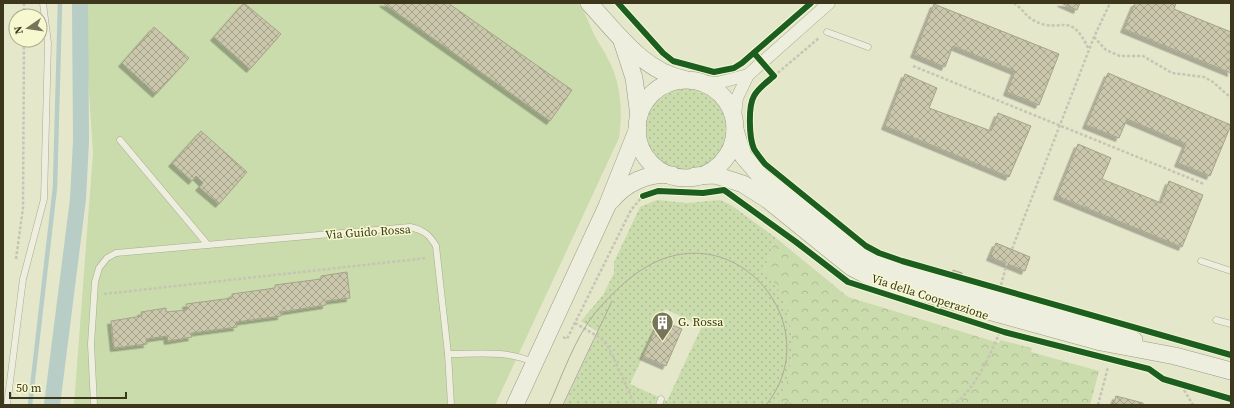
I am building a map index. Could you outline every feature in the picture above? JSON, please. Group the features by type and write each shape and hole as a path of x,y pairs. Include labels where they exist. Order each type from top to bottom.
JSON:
{"street":[{"path":"589,3 620,37 659,71 672,77 717,83 748,75"},
{"path":"607,206 616,195 634,182 654,176 694,176 710,171 722,161 731,147 735,127 737,98 748,75 829,3"},
{"path":"620,37 634,82 638,101 640,144 648,159 660,170 675,176"},
{"path":"515,405 607,206 638,125 644,104 656,90 672,82 694,81 711,87 722,96 729,105 735,127"},
{"name":"Via della Cooperazione","path":"735,127 743,156 760,176 845,243 872,262 953,287 1096,327 1175,356"},
{"name":"Via della Cooperazione","path":"694,176 715,175 732,178 743,184 768,200 851,267 869,277 1100,342 1175,356 1231,371"}],"lane":[{"path":"7,405 23,279 44,199 48,43 43,3"},
{"path":"827,32 868,47"},
{"path":"120,140 208,245"},
{"name":"Via Guido Rossa","path":"94,405 91,366 94,295 99,268 107,258 116,253 410,227 422,230 431,238 436,246 448,354 451,405"},
{"path":"1201,260 1231,272"},
{"path":"1216,320 1231,324"},
{"path":"448,354 507,354 521,357 534,363"}],"path":[{"path":"618,3 662,53"},
{"path":"1014,3 1033,21 1042,24 1062,24 1073,26 1084,37 1090,50"},
{"path":"1012,249 1094,37 1110,3"},
{"path":"771,78 827,32"},
{"path":"1094,37 1106,50 1120,56 1144,56 1172,73 1204,77 1213,82 1231,98"},
{"path":"15,262 23,208 24,48"},
{"path":"913,66 1204,184"},
{"path":"567,339 631,210 645,195"},
{"path":"94,295 437,257"},
{"path":"993,288 1002,290 1007,263"},
{"path":"575,323 602,339 609,348 635,405"},
{"path":"952,405 963,398 972,387 1000,332"},
{"path":"1098,405 1108,367"},
{"path":"1178,384 1193,388"},
{"path":"1184,390 1193,405"},
{"path":"785,405 793,405"}],"green space":[{"path":"83,3 578,3 583,10 596,39 606,54 615,76 621,107 619,138 495,405 74,405 93,153"},
{"path":"686,89 701,92 714,101 723,114 726,129 723,144 714,157 701,166 686,169 671,166 658,157 649,144 646,129 649,114 658,101 671,92"},
{"path":"657,200 687,203 720,200 731,205 776,238 764,270 777,287 784,302 791,331 792,358 786,383 781,395 774,405 564,405 598,332 581,321 603,295 614,273 614,262 640,207","holes":["665,309 702,326 667,401 630,384"]},
{"path":"776,238 848,297 999,343 1000,340 1032,348 1031,352 1099,371 1090,405 774,405 781,395 786,383 792,358 791,331 784,302 777,287 764,270"}],"building":[{"path":"244,3 281,34 250,69 214,37"},
{"path":"383,3 448,3 572,90 550,121"},
{"path":"1061,3 1080,3 1077,10"},
{"path":"1135,3 1176,3 1174,9 1231,32 1231,73 1124,29"},
{"path":"934,4 1059,54 1039,105 1007,92 1015,71 953,46 945,67 914,54"},
{"path":"154,27 189,58 156,94 122,63"},
{"path":"1108,73 1231,125 1210,176 1178,163 1186,144 1127,119 1119,138 1086,125"},
{"path":"905,74 937,88 929,108 991,131 998,113 1031,126 1009,177 885,126"},
{"path":"201,131 247,172 219,204 199,187 203,183 196,176 192,181 172,163"},
{"path":"1078,144 1111,158 1102,179 1161,203 1169,181 1203,195 1182,247 1057,196"},
{"path":"996,243 1030,257 1025,271 990,257"},
{"path":"953,270 962,273 961,277 952,274"},
{"path":"347,272 350,298 326,301 326,305 281,312 281,316 236,322 237,327 191,333 192,337 168,341 167,336 146,339 147,344 114,348 111,321 142,316 141,312 166,308 166,312 187,310 186,304 232,298 232,294 275,288 275,285 321,279 321,276"},
{"name":"G. Rossa","path":"660,320 682,329 666,366 643,356"},
{"path":"1116,396 1143,403 1143,405 1113,405"}],"waterway":[{"path":"30,405 55,187 60,3"},
{"path":"52,405 78,199 81,141 80,3"}],"tram line":[{"path":"549,405 581,334 595,313 609,298 624,283 651,264 660,260 692,253 722,258 748,271 768,292 782,318 787,347 782,376 766,405"},
{"path":"563,405 612,301"}],"cycle path":[{"path":"618,3 663,53 673,61 714,72 734,68 742,63 811,3"},
{"path":"754,53 774,76 758,90 752,101 750,122 752,144 754,149 765,164 866,246 879,253 902,261 1231,355"},
{"path":"643,196 658,191 703,193 724,190 848,282 1004,332 1149,369 1163,379 1231,399"}],"place":[{"name":"G. Rossa","path":"663,342"}]}
